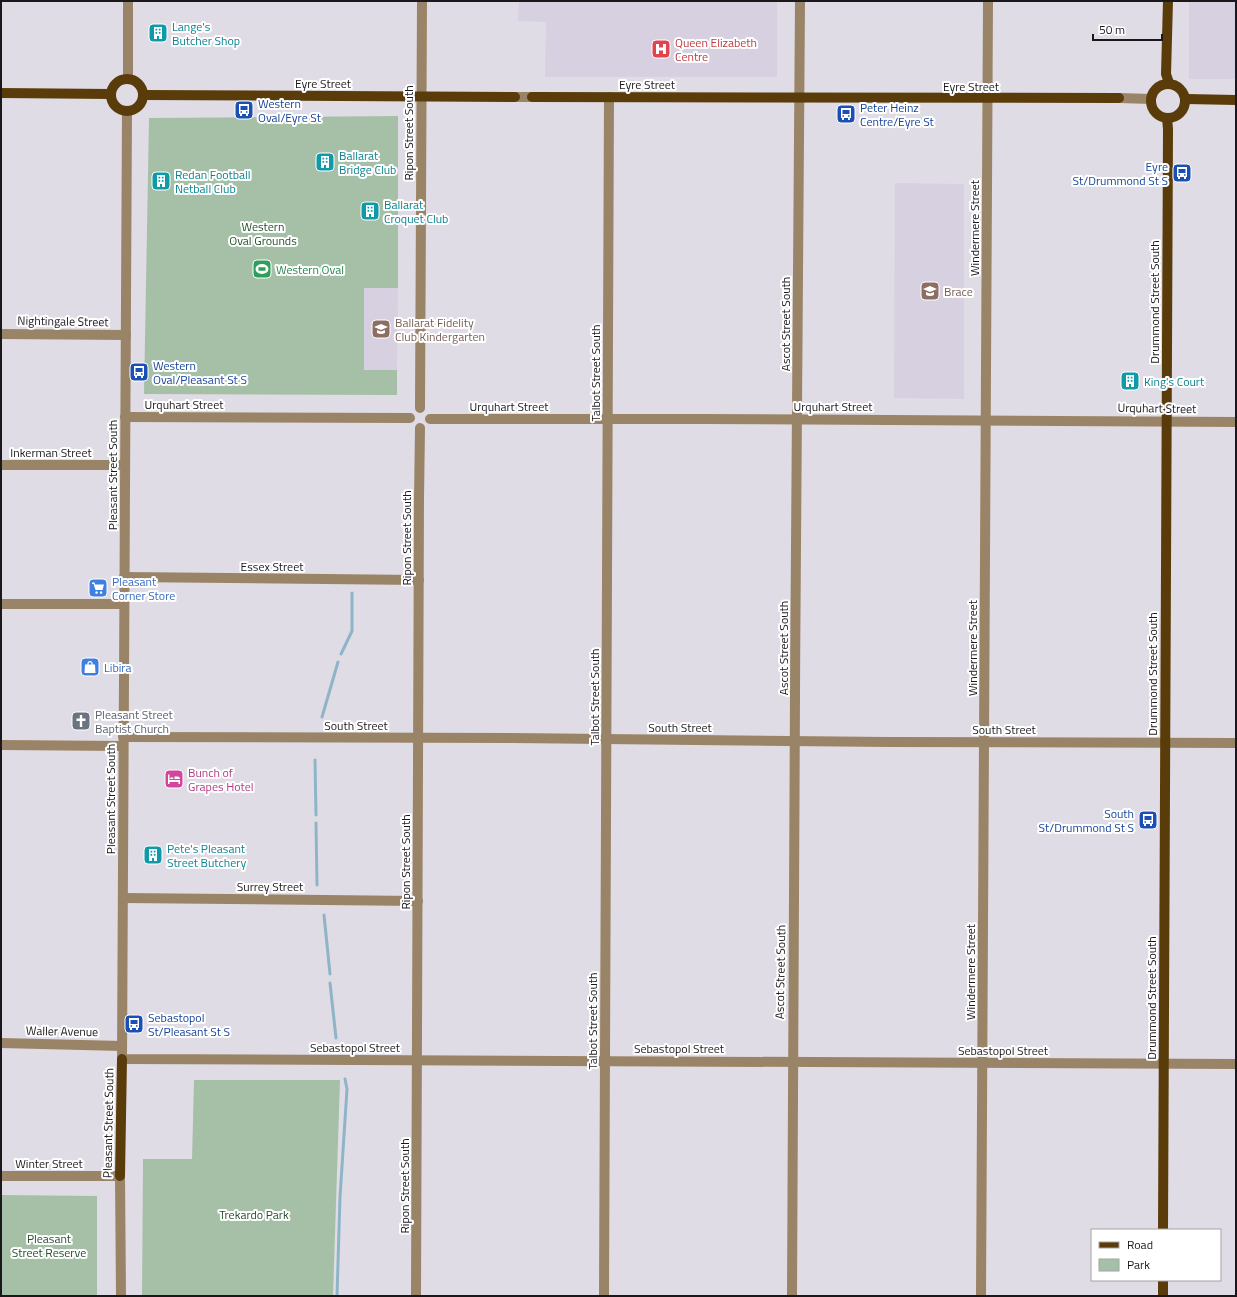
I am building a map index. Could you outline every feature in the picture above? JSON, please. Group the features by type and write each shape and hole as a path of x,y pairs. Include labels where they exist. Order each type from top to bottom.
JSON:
{"main road":[{"path":"1168,1 1166,74 1169,83"},
{"path":"128,79 139,84 143,95 142,101 138,106 132,110 126,111 115,106 111,98 111,94 116,83 128,79"},
{"path":"1169,83 1178,86 1182,90 1186,99 1184,108 1179,115 1167,118 1156,114 1152,107 1151,100 1154,91 1158,87 1169,83"},
{"path":"1,93 111,94"},
{"name":"Eyre Street","path":"143,95 515,97"},
{"name":"Eyre Street","path":"532,97 1119,98"},
{"path":"1186,99 1236,100"},
{"name":"Drummond Street South","path":"1163,1229 1167,118"},
{"name":"Pleasant Street South","path":"120,1176 122,1059"},
{"path":"1163,1281 1163,1296"}],"street":[{"path":"128,1 128,79"},
{"name":"Ripon Street South","path":"420,408 422,1"},
{"name":"Ascot Street South","path":"792,1296 792,1062 796,741 800,1"},
{"name":"Windermere Street","path":"981,1296 988,1"},
{"name":"Eyre Street","path":"515,97 532,97"},
{"name":"Talbot Street South","path":"604,1296 609,97"},
{"name":"Eyre Street","path":"1119,98 1151,100"},
{"name":"Pleasant Street South","path":"122,1059 126,111"},
{"name":"Nightingale Street","path":"1,334 126,335"},
{"path":"420,408 426,410 430,415 430,419 426,426 420,428 415,426 410,418 414,410 420,408"},
{"name":"Urquhart Street","path":"125,417 410,418"},
{"name":"Urquhart Street","path":"430,419 797,419 1236,422"},
{"name":"Ripon Street South","path":"416,1296 420,428"},
{"name":"Inkerman Street","path":"1,465 125,465"},
{"name":"Essex Street","path":"124,577 419,580"},
{"path":"1,604 124,604"},
{"name":"South Street","path":"1,745 418,738 984,742 1236,742"},
{"name":"Surrey Street","path":"123,898 418,901"},
{"name":"Waller Avenue","path":"1,1043 122,1046"},
{"name":"Sebastopol Street","path":"122,1059 1236,1064"},
{"name":"Winter Street","path":"1,1176 120,1176"},
{"name":"Pleasant Street South","path":"120,1176 121,1296"}],"shaded area":[{"name":"Queen Elizabeth Centre","path":"519,1 777,1 777,77 545,77 546,22 518,21"},
{"path":"1189,1 1236,1 1236,79 1189,79"},
{"name":"Brace","path":"895,183 964,184 964,399 894,398"},
{"name":"Ballarat Fidelity Club Kindergarten","path":"364,288 398,288 397,370 364,370"}],"green space":[{"name":"Western Oval Grounds","path":"398,116 398,288 364,288 364,370 397,370 397,395 144,394 149,118"},
{"name":"Trekardo Park","path":"194,1080 340,1080 333,1296 142,1296 143,1159 192,1159"},
{"name":"Pleasant Street Reserve","path":"1,1195 97,1196 97,1296 1,1296"}],"waterway":[{"path":"341,654 352,631 352,593"},
{"path":"322,717 338,662"},
{"path":"315,760 316,815"},
{"path":"316,823 317,885"},
{"path":"324,915 330,974"},
{"path":"330,983 336,1038"},
{"path":"337,1296 340,1197 347,1089 345,1079"}],"place":[{"name":"Lange's Butcher Shop","path":"158,33"},
{"name":"Queen Elizabeth Centre","path":"661,49"},
{"name":"Western Oval/Eyre St","path":"244,110"},
{"name":"Peter Heinz Centre/Eyre St","path":"846,114"},
{"name":"Ballarat Bridge Club","path":"325,162"},
{"name":"Eyre St/Drummond St S","path":"1182,173"},
{"name":"Redan Football Netball Club","path":"161,181"},
{"name":"Ballarat Croquet Club","path":"370,211"},
{"name":"Western Oval","path":"262,269"},
{"name":"Brace","path":"930,291"},
{"name":"Ballarat Fidelity Club Kindergarten","path":"381,329"},
{"name":"Western Oval/Pleasant St S","path":"139,372"},
{"name":"King's Court","path":"1130,381"},
{"name":"Pleasant Corner Store","path":"98,588"},
{"name":"Libira","path":"90,667"},
{"name":"Pleasant Street Baptist Church","path":"81,721"},
{"name":"Bunch of Grapes Hotel","path":"174,779"},
{"name":"South St/Drummond St S","path":"1148,820"},
{"name":"Pete's Pleasant Street Butchery","path":"153,855"},
{"name":"Sebastopol St/Pleasant St S","path":"134,1024"}]}
